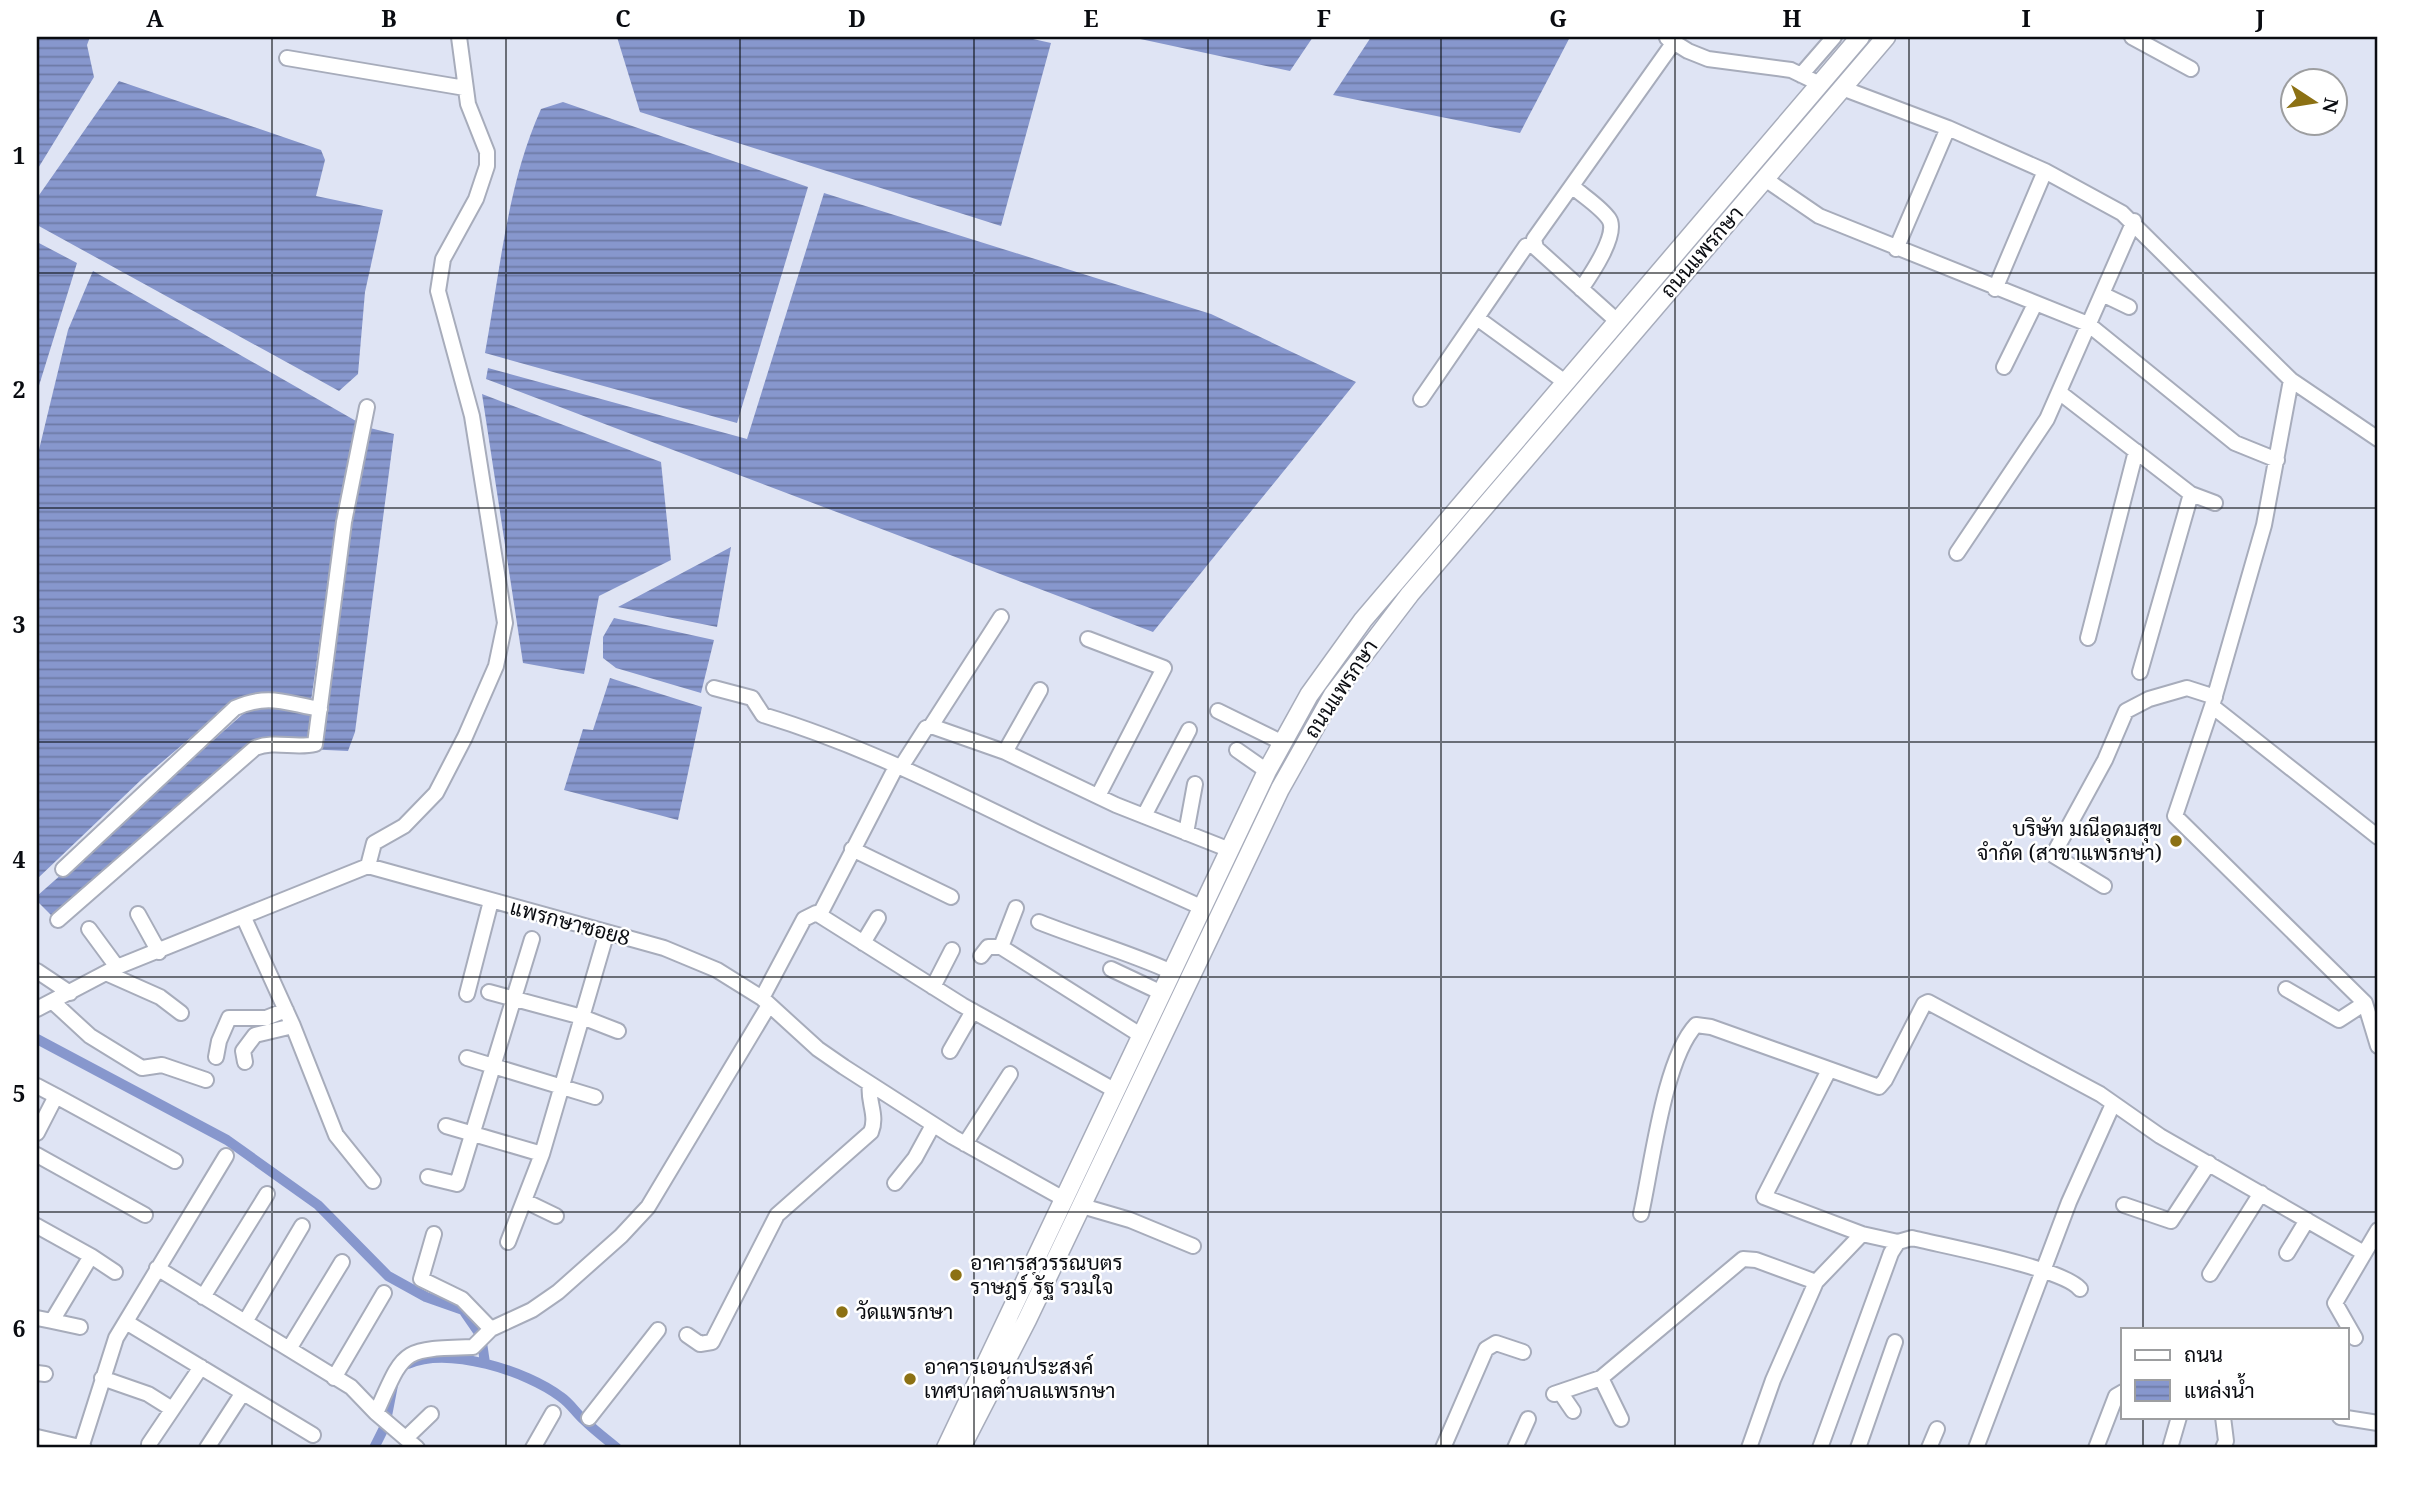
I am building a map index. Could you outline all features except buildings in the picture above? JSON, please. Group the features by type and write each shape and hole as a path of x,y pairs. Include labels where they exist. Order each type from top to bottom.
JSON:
{"main road":[{"name":"ถนนแพรกษา","path":"946,1448 1267,771 1308,695 1363,620 1860,37"},
{"name":"ถนนแพรกษา","path":"961,1448 1082,1206 1280,789 1333,695 1397,611 1886,37"},
{"path":"1633,302 1648,315"}],"street":[{"path":"37,1009 112,970 368,866 374,843 404,826 436,793 465,737 496,666 505,623 472,416 438,291 443,259 476,199 487,166 487,152 471,117 459,37"},
{"path":"1801,75 1834,37"},
{"path":"2132,37 2192,69"},
{"path":"1617,321 1536,248 1534,239 1670,39 1708,59 1791,70 1820,85"},
{"path":"287,58 466,88"},
{"path":"1842,88 1948,128 2045,171 2134,221 2291,380 2378,439"},
{"path":"1896,249 1948,128"},
{"path":"1995,289 2045,171"},
{"path":"1765,179 1819,216 1995,289 2088,324 2235,443 2277,460"},
{"path":"1572,186 1610,219 1612,228 1596,268 1581,289"},
{"path":"1957,553 2047,419 2134,221"},
{"path":"1421,399 1526,246"},
{"path":"2102,295 2129,307"},
{"path":"2004,367 2035,304"},
{"path":"1477,318 1565,382"},
{"path":"2291,380 2264,525 2214,701 2175,816 2365,1003 2378,1046"},
{"path":"2059,392 2192,494 2215,503"},
{"path":"58,920 255,748 265,744 303,747 315,744 344,522 367,407"},
{"path":"2088,638 2136,451"},
{"path":"2140,672 2192,494"},
{"path":"820,914 852,849 899,766 926,728 931,726 1001,617"},
{"path":"1088,639 1164,668 1098,796"},
{"path":"714,688 752,698 762,715 813,730 945,785 1038,832 1203,908"},
{"path":"2104,886 2053,855 2105,760 2126,711 2150,699 2188,688 2214,701 2378,837"},
{"path":"1005,752 1040,690"},
{"path":"63,869 235,708 256,698 270,698 320,709"},
{"path":"1218,711 1281,742"},
{"path":"931,726 1005,752 1098,796 1230,850"},
{"path":"1144,816 1189,730"},
{"path":"1237,750 1267,771"},
{"path":"1186,832 1195,783"},
{"path":"852,849 951,897"},
{"name":"แพรกษาซอย8","path":"368,866 664,948 717,970 765,1001 818,1049 870,1084 965,1144 1064,1199"},
{"path":"467,994 491,901"},
{"path":"1001,947 1016,908"},
{"path":"378,1415 389,1378 398,1363 409,1355 432,1348 473,1348 484,1336 532,1310 558,1292 621,1236 648,1207 765,1001 804,919 814,913 820,914 973,1011 1116,1091"},
{"path":"138,914 159,952"},
{"path":"244,918 293,1026 336,1135 373,1181"},
{"path":"863,943 878,918"},
{"path":"1039,922 1106,949 1118,948 1172,972"},
{"path":"89,929 112,970 160,997 181,1013"},
{"path":"508,1242 542,1154 607,934"},
{"path":"428,1177 456,1185 532,939"},
{"path":"981,956 988,947 1001,947 1142,1036"},
{"path":"933,987 952,950"},
{"path":"1111,969 1162,993"},
{"path":"37,971 70,993"},
{"path":"2286,989 2339,1020 2365,1003"},
{"path":"489,992 582,1017 618,1031"},
{"path":"53,1002 90,1036 142,1068 162,1065 206,1080"},
{"path":"1641,1214 1673,1070 1686,1037 1696,1025 1711,1027 1874,1087 1882,1085 1928,1002 2113,1104 2160,1136 2364,1253"},
{"path":"216,1057 224,1025 229,1018 266,1018 286,1010"},
{"path":"950,1051 973,1011"},
{"path":"245,1062 243,1051 255,1035 293,1026"},
{"path":"467,1058 594,1097"},
{"path":"1829,1070 1764,1196 1862,1234 1898,1241 1912,1238 2042,1271 2071,1280 2080,1289"},
{"path":"965,1144 1010,1074"},
{"path":"687,1335 699,1344 712,1342 777,1215 871,1132 874,1116 868,1092 870,1084"},
{"path":"37,1086 176,1161"},
{"path":"37,1133 56,1096"},
{"path":"1976,1448 2042,1271 2113,1104"},
{"path":"895,1182 915,1158 933,1125"},
{"path":"446,1126 542,1154"},
{"path":"37,1154 145,1215"},
{"path":"37,1437 83,1448 116,1338 226,1156"},
{"path":"2124,1205 2171,1221 2209,1163"},
{"path":"2210,1274 2260,1193"},
{"path":"203,1297 267,1194"},
{"path":"525,1201 556,1216"},
{"path":"1082,1206 1130,1220 1193,1247"},
{"path":"2287,1252 2307,1220"},
{"path":"37,1226 115,1272"},
{"path":"245,1322 302,1226"},
{"path":"2355,1338 2335,1303 2378,1230"},
{"path":"434,1234 421,1279 461,1299 484,1336"},
{"path":"1749,1448 1773,1380 1816,1282 1862,1234"},
{"path":"1820,1448 1891,1253 1898,1241"},
{"path":"52,1321 91,1256"},
{"path":"1573,1411 1557,1393 1605,1387 1743,1259 1750,1258 1816,1282"},
{"path":"289,1349 342,1262"},
{"path":"157,1268 358,1393 378,1415 408,1439 431,1414"},
{"path":"334,1378 384,1293"},
{"path":"37,1318 80,1327"},
{"path":"126,1322 313,1435"},
{"path":"589,1419 658,1330"},
{"path":"1858,1448 1895,1342"},
{"path":"1443,1448 1486,1349 1496,1343 1523,1352"},
{"path":"149,1444 201,1367"},
{"path":"102,1378 148,1394 172,1409"},
{"path":"1605,1387 1621,1419"},
{"path":"2096,1448 2116,1396 2121,1393"},
{"path":"207,1448 242,1394"},
{"path":"533,1448 553,1413"},
{"path":"2170,1448 2179,1418"},
{"path":"2223,1418 2226,1441 2223,1448"},
{"path":"2346,1418 2378,1423"},
{"path":"1515,1448 1528,1419"},
{"path":"1929,1448 1937,1429"}],"water":[{"path":"37,37 90,37 87,45 94,77 37,170"},
{"path":"617,37 1024,37 1051,43 1001,226 640,112"},
{"path":"1131,37 1313,37 1290,71"},
{"path":"1371,37 1570,37 1520,133 1333,95"},
{"path":"119,81 321,150 325,160 316,196 383,210 365,292 358,374 339,391 37,225 37,198"},
{"path":"563,102 808,187 737,423 485,353 512,198 529,138 541,109"},
{"path":"824,193 1211,314 1356,382 1153,632 486,379 488,368 747,439"},
{"path":"37,242 77,263 37,392"},
{"path":"93,271 356,421 340,501 311,701 260,693 235,700 142,779 37,879 37,458 68,330"},
{"path":"482,394 661,462 671,560 599,596 584,674 523,663"},
{"path":"366,427 394,434 355,732 348,751 261,747 57,921 37,901 37,896 252,706 319,713"},
{"path":"731,547 717,627 618,607"},
{"path":"614,618 714,640 701,693 616,668 603,658 603,637"},
{"path":"610,678 702,707 678,820 564,790 583,729 593,730"}],"waterway":[{"path":"37,1039 227,1140 318,1205 388,1276 426,1297 463,1310 481,1336 485,1363"},
{"path":"408,1364 425,1359 465,1360 487,1364 528,1378 564,1399 617,1448"},
{"path":"374,1448 385,1426 393,1385"}],"place":[{"name":"บริษัท มณีอุดมสุข จำกัด (สาขาแพรกษา)","path":"2176,841"},
{"name":"อาคารสุวรรณบุตร ราษฎร์ รัฐ รวมใจ","path":"956,1275"},
{"name":"วัดแพรกษา","path":"842,1312"},
{"name":"อาคารเอนกประสงค์ เทศบาลตำบลแพรกษา","path":"910,1379"}]}
